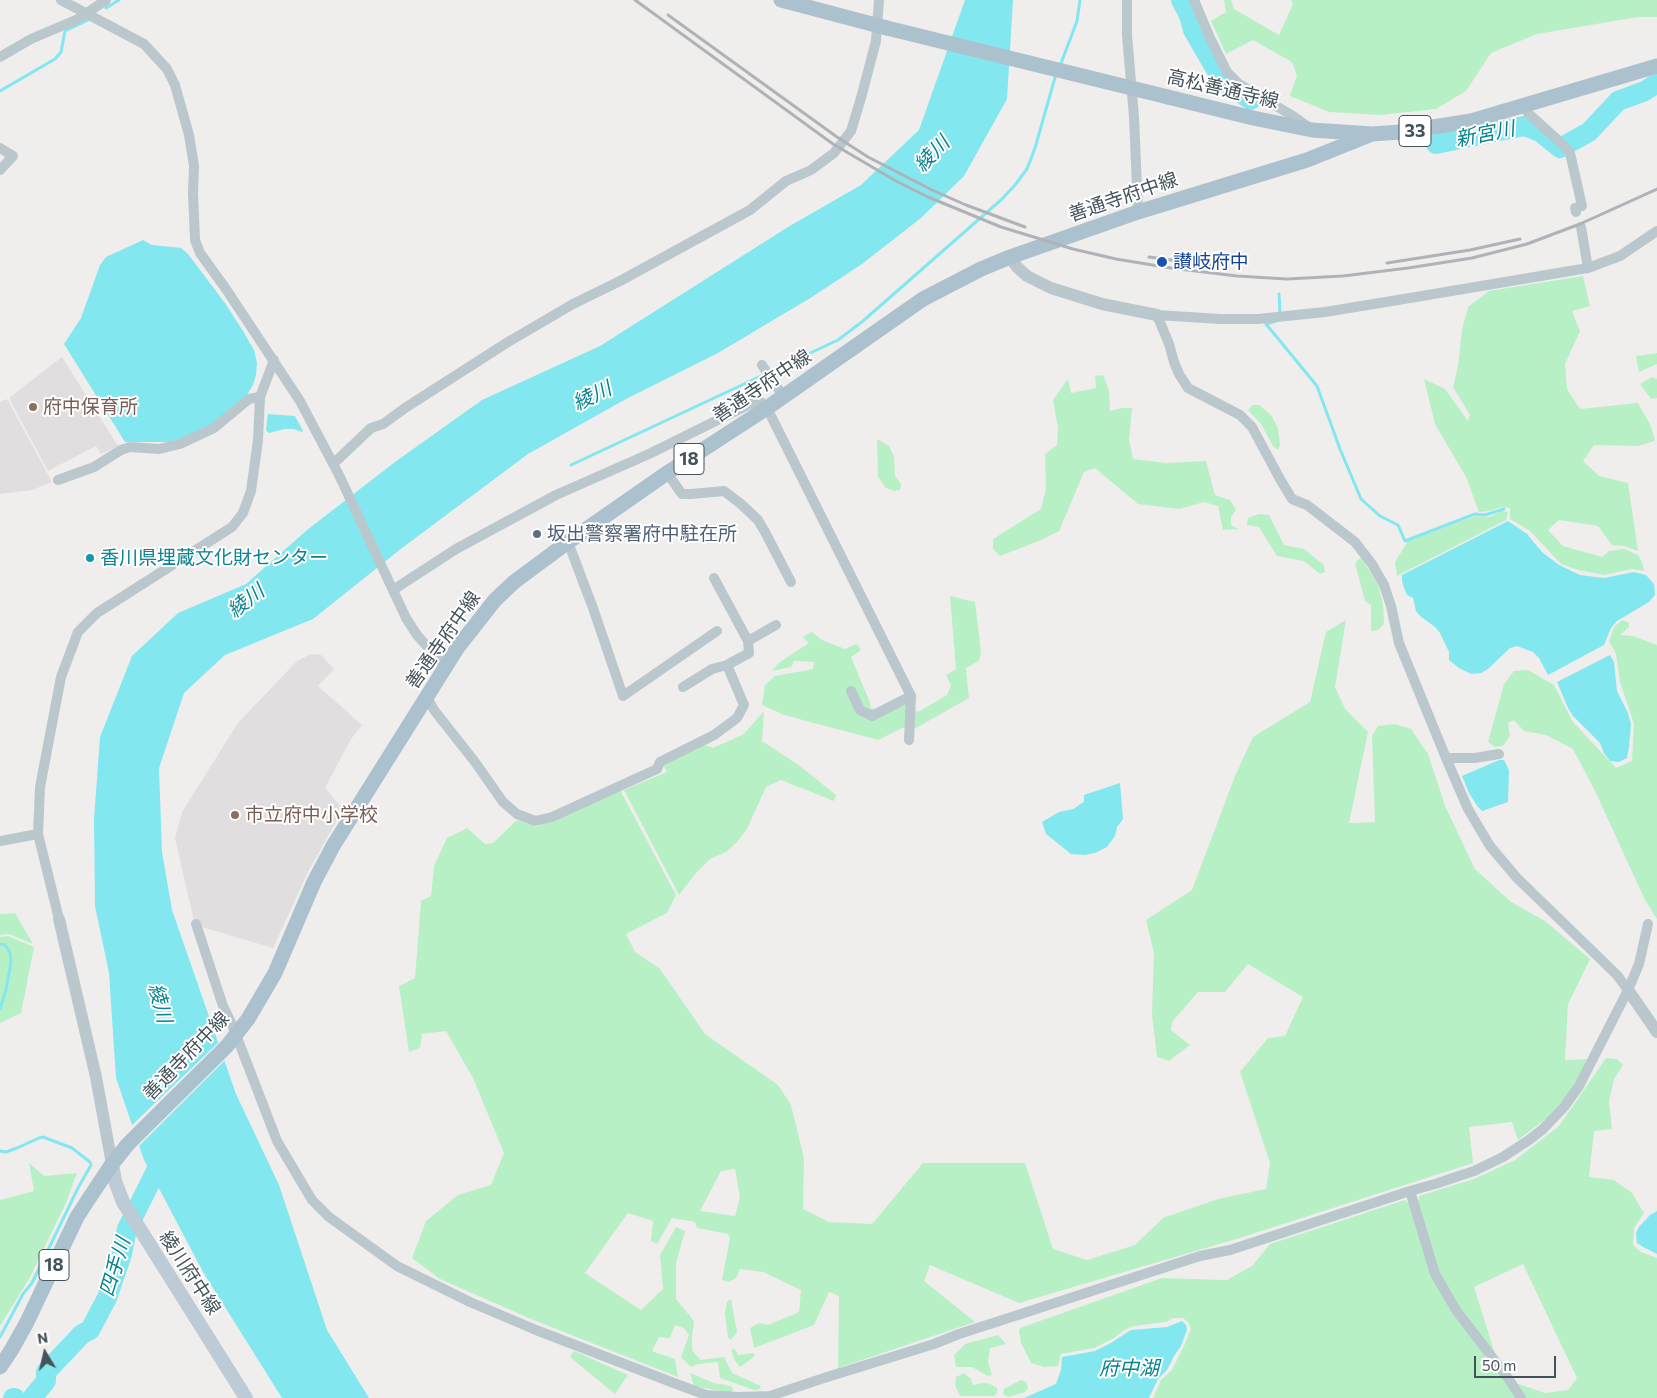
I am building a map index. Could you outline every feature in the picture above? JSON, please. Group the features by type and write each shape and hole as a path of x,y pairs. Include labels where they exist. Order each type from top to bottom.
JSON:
{"main road":[{"name":"高松善通寺線","path":"781,0 1168,98 1312,130 1372,134 1418,131 1471,121 1657,66"},
{"path":"1312,130 1320,147 1316,157"},
{"name":"善通寺府中線","path":"0,1367 27,1322 77,1217 112,1164 128,1144 232,1041 248,1019 275,973 314,882 333,846 458,647 495,600 514,582 667,473 767,408 923,299 981,269 1010,257 1138,212 1316,157 1372,134"},
{"name":"綾川府中線","path":"112,1164 115,1181 123,1202 246,1398"}],"street":[{"path":"61,0 144,44 167,69 175,84 189,135 194,166 193,193 197,247 300,401 339,475 406,618 417,635 441,662 447,665"},
{"path":"0,57 31,39 78,19 106,0"},
{"path":"333,464 371,428 383,424 508,342 574,304 750,210 786,181 811,170 834,153 851,131 876,41 882,27 879,0"},
{"path":"1127,0 1138,212"},
{"path":"1194,0 1218,56 1227,72 1239,84 1293,116 1312,130"},
{"path":"1523,106 1570,153 1582,206 1575,208 1576,212"},
{"path":"0,148 12,156 0,170"},
{"path":"1581,227 1588,268"},
{"path":"1010,257 1027,276 1051,288 1102,304 1157,315 1220,319 1258,319 1325,312 1588,268 1620,256 1657,231"},
{"path":"1157,315 1179,374 1188,388 1240,415 1252,427 1292,499 1307,505 1355,542 1372,564 1384,585 1391,606 1399,643 1446,758 1468,809 1490,846 1517,878 1617,975 1657,1032"},
{"path":"112,1164 96,1077 38,834 40,787 62,677 78,632 97,613 232,527 243,513 251,491 258,440 260,397 274,360"},
{"path":"766,372 783,396"},
{"path":"58,480 94,467 121,450 130,447 158,449 180,444 214,428 249,399 260,397"},
{"path":"392,588 456,549 556,495 649,454 752,404 761,402 767,408 911,696 909,740"},
{"path":"667,473 682,494 724,491 732,496 758,520 791,582"},
{"path":"568,542 623,696 718,631"},
{"path":"683,688 712,669 727,665 749,653 748,641 714,578"},
{"path":"748,641 776,625"},
{"path":"427,696 434,710 475,762 503,802 517,814 535,821 552,817 657,769 660,762 714,735 737,718 744,705 727,665"},
{"path":"851,691 860,710 872,716 911,696"},
{"path":"1446,758 1475,758 1499,754"},
{"path":"0,841 38,834"},
{"path":"196,924 223,1006 232,1041 277,1140 296,1176 312,1200 329,1218 397,1266 437,1287 536,1330 706,1395 738,1398 770,1396 1190,1259 1230,1250 1435,1184 1474,1171 1503,1157 1543,1129 1564,1107 1579,1086 1628,990 1639,964 1648,924"},
{"path":"1410,1191 1436,1274 1456,1310 1521,1398"}],"shaded area":[{"path":"62,357 118,446 101,454 96,446 48,471 9,398"},
{"path":"7,399 52,482 32,490 0,494 0,402"},
{"path":"311,654 321,655 334,669 318,686 362,725 351,739 325,788 343,809 308,872 273,948 202,927 194,921 175,838 182,812 238,723 297,661"}],"green space":[{"path":"1224,0 1231,0 1234,9 1279,35 1293,4 1291,0 1657,0 1657,17 1638,17 1537,34 1491,53 1466,91 1436,109 1380,115 1329,112 1290,96 1297,75 1292,62 1253,40 1226,54 1211,21 1226,12"},
{"path":"1583,276 1590,306 1572,311 1580,331 1565,364 1567,389 1580,409 1638,403 1651,426 1655,441 1638,446 1594,445 1583,461 1599,476 1628,483 1638,551 1624,546 1612,545 1598,526 1559,520 1548,530 1563,546 1602,557 1609,551 1624,549 1638,555 1644,571 1632,569 1604,575 1578,570 1561,564 1530,531 1510,519 1510,508 1502,507 1479,512 1466,477 1435,424 1424,379 1445,389 1468,421 1470,415 1453,387 1458,366 1462,330 1468,307 1489,291"},
{"path":"1657,353 1657,364 1639,372 1636,356"},
{"path":"1103,375 1109,391 1110,411 1132,408 1129,440 1133,459 1166,463 1206,461 1215,495 1230,500 1236,510 1231,517 1231,525 1239,529 1223,530 1218,506 1204,502 1179,509 1138,504 1095,468 1084,472 1059,531 1000,556 993,549 993,539 1041,509 1046,489 1045,454 1057,445 1058,428 1053,400 1068,379 1071,393 1096,388 1095,376"},
{"path":"1652,377 1657,379 1657,398 1651,399 1640,384"},
{"path":"1253,405 1259,405 1272,416 1278,429 1280,445 1278,450 1273,446 1261,424 1248,410"},
{"path":"877,439 889,446 894,457 895,476 901,484 900,490 894,491 886,488 878,477"},
{"path":"1503,511 1508,512 1506,520 1397,576 1395,562 1408,541 1476,516 1489,517"},
{"path":"1260,514 1269,515 1284,545 1304,549 1324,565 1325,572 1320,574 1304,561 1277,556 1259,527 1247,525 1248,518"},
{"path":"1361,557 1378,585 1383,604 1384,624 1378,630 1371,631 1371,605 1365,601 1355,563"},
{"path":"950,596 975,602 981,652 979,661 966,668 969,698 916,728 902,728 878,740 784,715 762,705 765,685 775,676 813,669 814,662 794,661 791,667 772,671 780,662 809,643 803,637 812,632 822,640 845,649 857,644 861,650 851,657 871,708 890,712 906,704 918,712 947,695 951,685 946,675 956,669"},
{"path":"1346,620 1335,687 1345,709 1368,732 1349,823 1375,822 1372,736 1378,726 1395,724 1411,729 1428,754 1445,806 1475,869 1511,902 1545,921 1590,959 1568,1004 1565,1060 1589,1059 1569,1094 1547,1118 1518,1140 1512,1122 1469,1127 1473,1163 1243,1237 1019,1303 930,1265 924,1281 975,1322 838,1368 839,1296 829,1292 814,1325 754,1348 750,1328 759,1323 768,1325 799,1312 801,1290 763,1272 740,1269 736,1278 729,1282 722,1280 730,1238 728,1234 697,1228 695,1222 672,1218 657,1244 651,1241 653,1221 628,1213 585,1273 641,1310 663,1289 660,1255 676,1227 685,1231 676,1263 676,1299 694,1321 692,1350 700,1360 724,1357 732,1373 761,1386 760,1389 754,1390 720,1378 718,1362 698,1364 691,1367 681,1357 689,1335 684,1328 675,1325 670,1338 659,1337 652,1351 675,1359 678,1377 531,1319 440,1279 412,1258 426,1221 458,1195 491,1185 504,1153 473,1078 446,1031 422,1034 420,1048 409,1052 399,986 415,978 421,901 431,896 434,866 447,838 467,828 485,844 493,843 517,820 536,827 620,790 676,895 667,913 626,934 635,952 660,969 705,1034 778,1085 791,1105 804,1158 803,1209 829,1222 872,1224 923,1163 1025,1163 1053,1249 1087,1260 1135,1245 1163,1218 1218,1199 1266,1189 1270,1163 1240,1072 1268,1038 1285,1036 1303,997 1248,964 1225,992 1198,992 1172,1022 1171,1030 1190,1045 1169,1061 1157,1057 1152,1015 1154,953 1146,920 1192,890 1235,776 1253,737 1310,702 1326,632","holes":["735,1169 740,1197 735,1216 700,1211 721,1171"]},
{"path":"1622,620 1629,623 1629,627 1620,635 1633,636 1657,645 1657,919 1644,898 1595,791 1573,749 1546,735 1524,731 1514,720 1508,723 1510,736 1503,746 1495,747 1488,742 1504,684 1514,671 1528,670 1554,685 1573,722 1616,768 1632,761 1634,724 1620,682 1616,654 1609,641 1614,627"},
{"path":"764,711 762,741 800,766 836,795 834,801 781,780 766,787 747,829 737,842 726,852 710,859 679,895 624,790 667,772 664,766 705,745 713,748 744,734"},
{"path":"15,913 33,944 9,934 0,935 0,914"},
{"path":"8,936 34,947 21,1013 0,1023 0,937"},
{"path":"1606,1058 1617,1059 1623,1065 1614,1079 1609,1101 1612,1129 1594,1131 1589,1177 1614,1180 1632,1193 1644,1213 1634,1228 1633,1245 1641,1252 1657,1258 1657,1398 1153,1398 1161,1380 1172,1370 1191,1328 1183,1318 1173,1318 1166,1322 1134,1326 1094,1348 1061,1354 1058,1366 1044,1367 1031,1363 1021,1343 1020,1328 1162,1278 1227,1280 1252,1266 1270,1244 1405,1200 1410,1205 1418,1204 1419,1196 1474,1179 1515,1160 1559,1126","holes":["1523,1264 1577,1378 1568,1390 1545,1393 1516,1383 1495,1354 1474,1287"]},
{"path":"29,1163 44,1176 77,1173 66,1203 29,1279 0,1326 0,1200 34,1191"},
{"path":"731,1299 737,1332 731,1340 728,1338 725,1313 727,1302"},
{"path":"998,1335 1006,1344 990,1348 988,1362 992,1375 988,1376 972,1367 956,1367 954,1355 965,1344"},
{"path":"735,1349 738,1355 753,1353 755,1356 740,1367 734,1359 731,1350"},
{"path":"574,1351 628,1375 615,1394 570,1357"},
{"path":"690,1373 714,1383 731,1386 732,1392 694,1386"},
{"path":"964,1373 971,1379 973,1385 990,1384 997,1388 997,1393 994,1396 960,1396 955,1385 956,1377"},
{"path":"1021,1380 1026,1382 1028,1388 1025,1392 1008,1397 1003,1394 1004,1389"}],"water":[{"name":"綾川","path":"965,0 1013,0 1007,99 964,176 921,218 862,264 812,297 718,353 626,399 528,454 402,548 313,619 225,655 184,693 159,768 162,852 172,910 236,1094 279,1185 327,1330 369,1398 282,1398 203,1272 144,1160 116,1078 109,973 95,906 94,819 100,737 132,656 178,613 246,584 307,530 395,462 482,400 600,346 788,227 861,185 919,130"},
{"path":"143,240 152,245 181,248 188,254 225,303 243,331 254,350 257,363 253,385 247,395 214,423 185,438 169,442 125,442 64,344 81,318 100,265 106,257"},
{"path":"268,414 295,416 303,431 284,429 269,433 266,430"},
{"path":"1508,521 1527,534 1542,552 1559,565 1580,575 1604,578 1634,572 1646,575 1654,584 1655,595 1649,602 1617,621 1611,628 1604,645 1548,675 1539,658 1533,652 1517,646 1510,648 1488,669 1481,673 1471,674 1459,668 1449,660 1449,652 1440,633 1416,611 1413,598 1407,595 1404,588 1402,575"},
{"path":"1610,655 1614,662 1617,691 1628,713 1631,724 1627,758 1619,762 1610,761 1600,743 1573,716 1557,682"},
{"path":"1499,760 1504,760 1509,770 1508,802 1482,811 1469,793 1462,776"},
{"path":"1120,783 1123,819 1107,847 1095,853 1085,855 1071,854 1046,834 1042,822 1059,812 1073,809 1084,802 1084,795"},
{"path":"1657,1211 1657,1254 1637,1243 1636,1233 1650,1215"},
{"name":"府中湖","path":"1182,1321 1186,1325 1187,1330 1181,1346 1167,1370 1158,1379 1149,1398 1024,1398 1056,1384 1061,1370 1062,1357 1095,1351 1131,1330 1167,1327"}],"pier":[{"path":"220,1041 226,1059 137,1148 130,1127"}],"waterway":[{"path":"106,8 119,0"},
{"path":"1060,66 1077,21 1080,0"},
{"name":"新宮川","path":"1181,0 1189,15 1193,30 1218,73 1226,83 1251,100"},
{"path":"0,91 55,59 61,52 65,31 88,20"},
{"path":"571,465 838,340 863,321 1002,199 1015,185 1027,169 1035,148 1056,74"},
{"name":"新宮川","path":"1436,144 1524,126 1540,132 1560,148 1589,132 1618,101 1645,91 1657,83"},
{"path":"1279,294 1280,314"},
{"path":"1276,321 1266,324 1317,386 1361,499 1380,516 1398,525 1405,541 1475,514 1485,515 1504,509"},
{"path":"0,944 5,945 10,952 11,962 6,990 0,1009"},
{"path":"0,1151 6,1152 43,1137 72,1148 90,1162 91,1165 32,1283 23,1294 0,1337"},
{"name":"四手川","path":"32,1398 46,1381 46,1372 82,1334 90,1330 107,1298 122,1254 127,1229 161,1161 169,1156"}],"railway":[{"path":"635,0 833,144 896,181 928,197 1001,227 1073,249 1116,259 1237,276 1287,279 1343,276 1408,268 1472,258 1527,244 1580,224 1657,189"},
{"path":"668,15 837,137 868,157 932,190 1025,227"},
{"path":"1387,263 1470,250 1520,239"},
{"path":"1149,257 1215,266"}],"place":[{"name":"讃岐府中","path":"1162,262"},
{"name":"府中保育所","path":"33,407"},
{"name":"坂出警察署府中駐在所","path":"537,534"},
{"name":"香川県埋蔵文化財センター","path":"90,558"},
{"name":"市立府中小学校","path":"235,815"}]}
